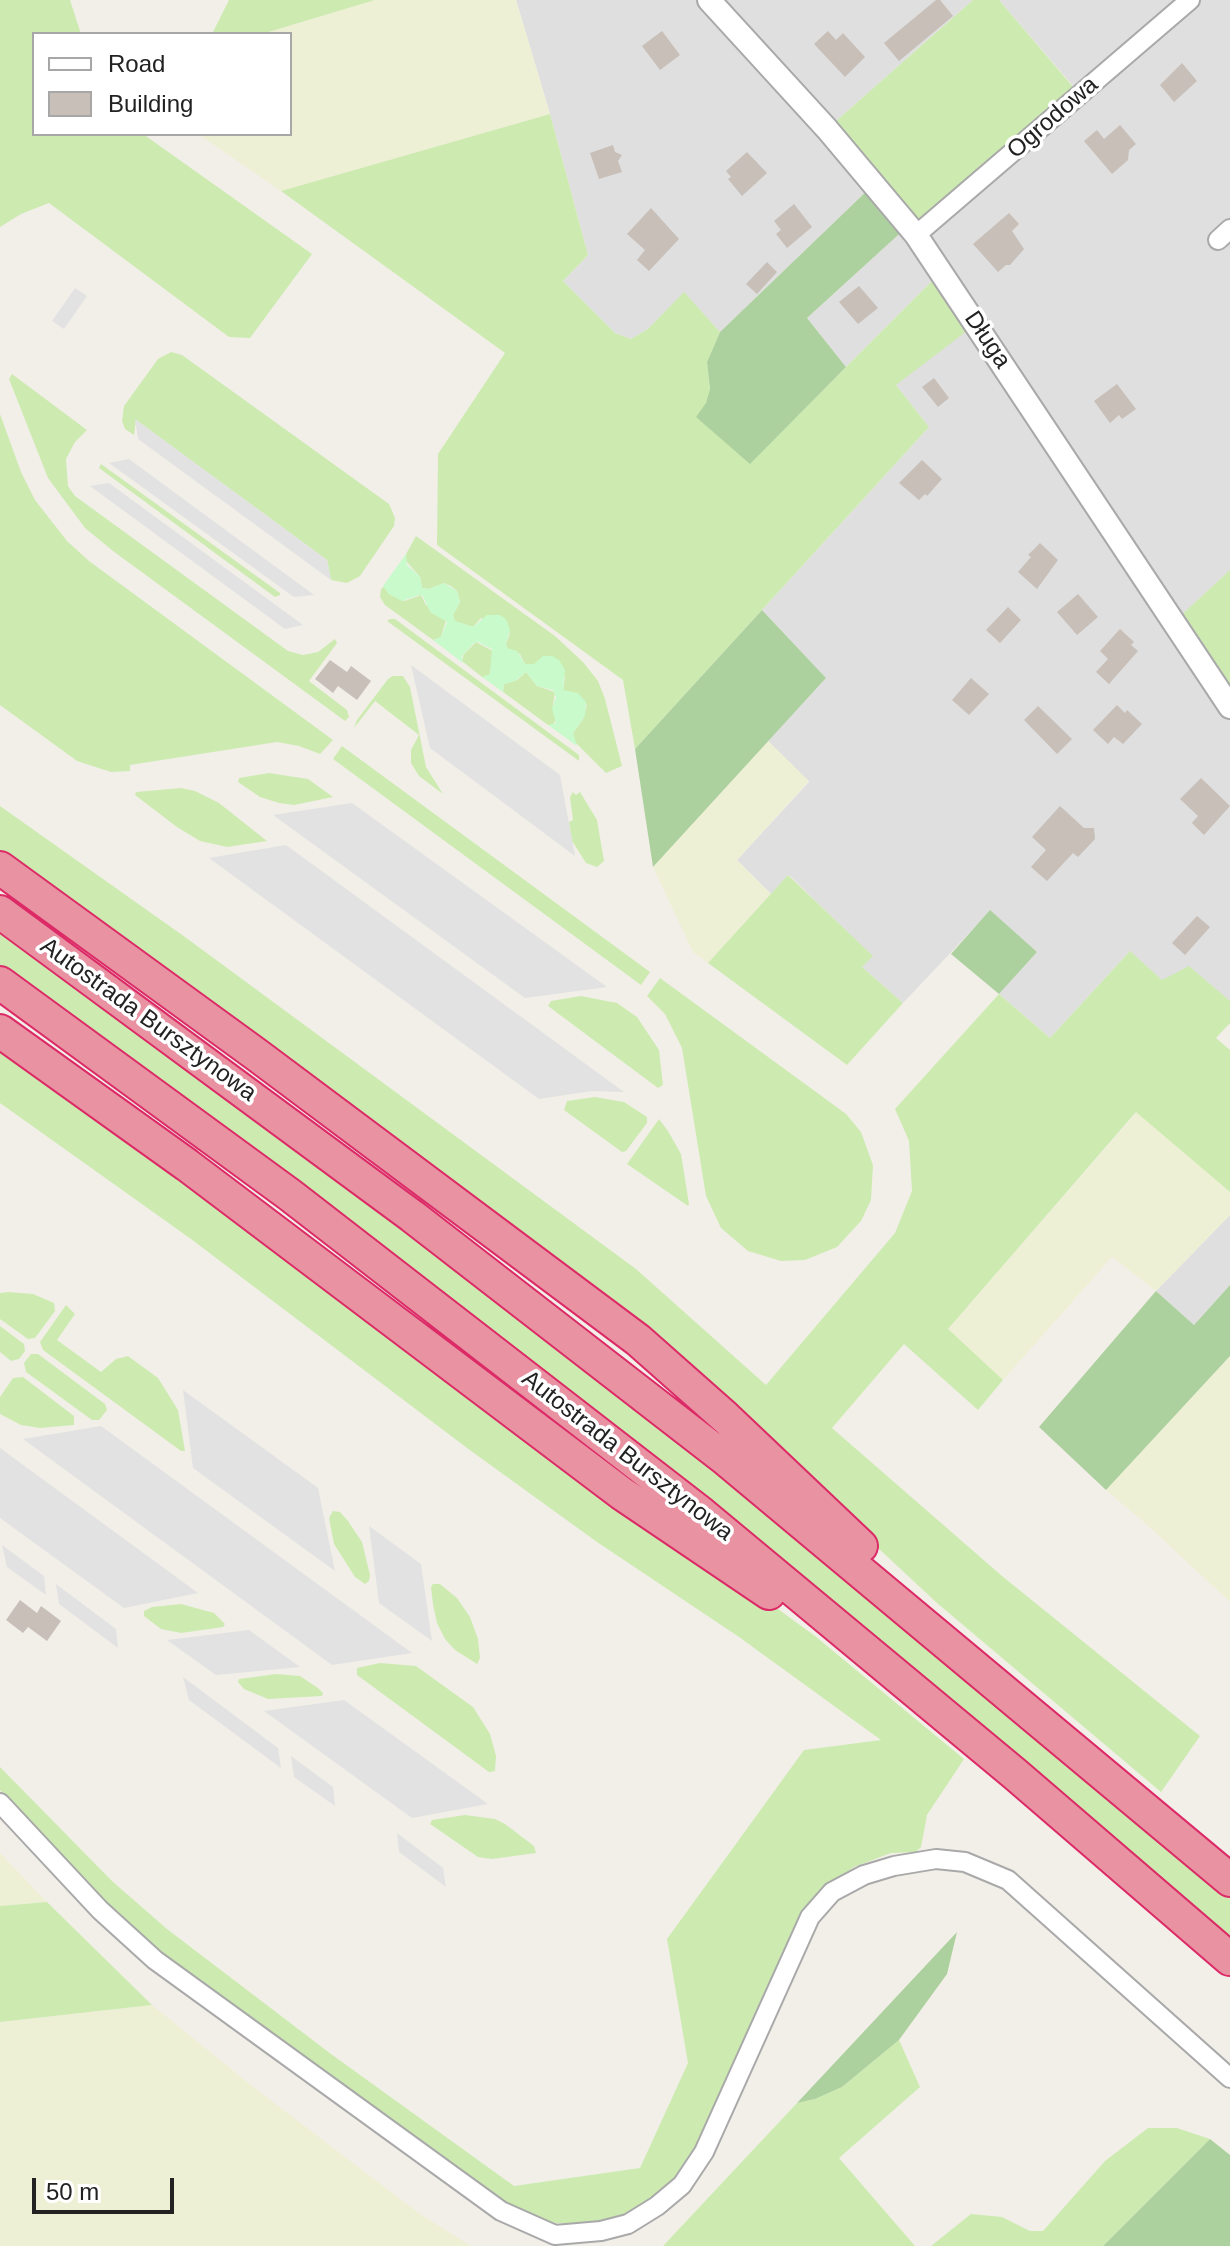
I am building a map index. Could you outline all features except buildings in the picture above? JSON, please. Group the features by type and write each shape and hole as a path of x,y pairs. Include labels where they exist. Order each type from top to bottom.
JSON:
{"highway":[{"path":"0,868 283,1073 638,1340 725,1417 1063,1739"},
{"name":"Autostrada Bursztynowa","path":"0,912 212,1067 723,1457 1230,1880"},
{"name":"Autostrada Bursztynowa","path":"0,983 157,1096 418,1292 702,1514 1015,1774 1230,1959"},
{"path":"0,1031 318,1263 586,1468 771,1594 1015,1774"}],"street":[{"name":"Długa","path":"709,0 827,129 916,235 1230,707"},
{"name":"Ogrodowa","path":"916,235 1190,0"},
{"path":"0,1803 100,1910 155,1960 501,2211 524,2224 555,2235 601,2231 628,2224 682,2185 704,2152 810,1917 832,1892 864,1875 894,1866 936,1859 951,1860 965,1862 1008,1880 1230,2078"}],"shaded area":[{"path":"516,0 973,0 827,129 873,185 720,332 684,293 648,329 631,339 615,333 563,281 588,255"},
{"path":"999,0 1230,0 1230,570 1175,622 1230,707 1230,1001 1212,987 1162,981 1130,951 1050,1038 999,994 1037,952 990,911 903,1003 862,967 872,956 789,875 771,894 737,860 809,782 768,741 826,678 762,610 929,427 896,385 941,272 846,367 807,318 908,226 1080,94"},
{"path":"75,288 87,296 64,329 52,321"},
{"path":"135,419 327,560 331,580 138,439"},
{"path":"129,459 314,595 294,597 109,463"},
{"path":"109,483 303,625 285,629 90,486"},
{"path":"411,665 560,775 575,856 430,748"},
{"path":"352,803 607,987 525,998 273,815"},
{"path":"286,845 624,1092 592,1091 539,1099 209,858"},
{"path":"1230,1215 1230,1285 1194,1325 1156,1291"},
{"path":"183,1390 318,1488 335,1571 193,1468"},
{"path":"101,1426 412,1653 332,1665 23,1439"},
{"path":"0,1448 198,1593 124,1608 0,1518"},
{"path":"369,1526 421,1564 432,1641 379,1603"},
{"path":"2,1545 44,1576 46,1595 7,1567"},
{"path":"56,1584 116,1629 118,1648 59,1604"},
{"path":"249,1630 300,1667 216,1675 167,1640"},
{"path":"183,1677 278,1748 281,1768 189,1700"},
{"path":"344,1700 488,1804 412,1818 264,1711"},
{"path":"291,1756 333,1787 335,1806 294,1777"},
{"path":"397,1833 443,1868 446,1887 399,1852"}],"green space":[{"path":"0,0 70,0 80,32 32,32 32,136 146,136 312,254 250,338 229,337 49,203 21,214 0,227"},
{"path":"229,0 375,0 269,32 213,32"},
{"path":"375,0 516,0 550,114 281,191 201,136 292,136 292,32 269,32"},
{"path":"973,0 999,0 1080,95 916,235 827,129"},
{"path":"550,114 588,255 563,281 615,333 631,339 648,329 684,292 720,332 707,362 710,390 706,403 750,463 941,272 976,324 896,385 929,427 635,749 623,680 437,545 438,454 505,353 281,191"},
{"path":"873,185 908,226 807,318 846,367 750,464 696,417 706,403 710,389 707,362 720,332"},
{"path":"171,352 182,355 389,504 395,518 394,526 360,576 347,583 331,580 327,560 136,420 134,435 125,429 122,421 124,406 158,359"},
{"path":"12,374 87,430 75,442 66,459 68,486 75,496 288,651 303,655 318,652 335,639 337,643 309,681 347,710 349,717 345,721 85,528 48,478 9,379"},
{"path":"0,414 21,472 35,500 67,541 89,561 333,740 320,754 277,742 130,765 130,771 111,772 77,761 0,705"},
{"path":"101,464 280,595 275,597 99,468"},
{"path":"416,536 555,636 583,662 598,681 605,699 622,766 606,773 574,741 573,733 583,719 587,705 563,690 565,677 534,664 525,664 520,654 507,649 510,633 481,618 473,627 454,621 453,615 460,602 457,591 451,586 444,583 429,589 422,588 420,577 406,561 406,554"},
{"path":"406,554 407,565 420,577 422,588 429,589 444,583 457,591 460,602 453,615 455,621 473,627 487,615 500,615 506,619 510,630 507,648 517,651 525,664 534,664 543,656 559,660 565,670 563,690 578,693 586,702 585,716 573,733 577,746 548,725 556,723 552,709 556,697 553,690 537,686 526,672 515,681 504,684 503,692 482,677 490,674 492,649 474,643 462,656 463,663 433,640 441,637 447,622 430,612 423,596 402,601 389,594 383,586"},
{"path":"1230,570 1230,707 1174,622"},
{"path":"385,586 389,594 405,601 421,595 426,605 446,620 441,637 433,640 385,605 380,597 381,589"},
{"path":"762,610 826,678 653,867 635,749"},
{"path":"395,619 579,755 579,761 387,621"},
{"path":"476,642 493,651 490,674 486,677 462,661 464,654"},
{"path":"526,672 537,686 555,692 553,705 556,719 553,725 548,725 503,692 504,684 517,680"},
{"path":"393,676 403,676 410,687 426,767 443,794 419,776 411,763 411,750 419,735 375,701 354,728 357,720"},
{"path":"768,741 809,781 737,860 771,894 708,963 693,952 653,867"},
{"path":"342,746 650,972 641,985 333,759"},
{"path":"269,773 308,779 333,797 294,805 279,803 260,797 238,782 239,778"},
{"path":"181,788 219,803 267,841 227,847 200,841 135,795 136,792"},
{"path":"573,792 576,795 580,792 597,820 604,861 597,867 586,863 572,841 569,822 573,820 570,797"},
{"path":"0,806 185,937 636,1269 766,1385 895,1233 912,1191 909,1141 895,1109 999,994 1050,1038 1130,951 1162,980 1189,966 1230,1001 1230,1023 1216,1038 1230,1050 1230,1192 1136,1112 948,1329 1003,1380 978,1410 904,1344 832,1428 1002,1576 1200,1736 1161,1792 937,1603 790,1466 0,855"},
{"path":"788,875 873,956 862,967 903,1003 847,1065 708,963"},
{"path":"990,910 1037,952 999,994 951,954"},
{"path":"0,929 241,1103 728,1477 1136,1816 1230,1899 1230,1942 0,968"},
{"path":"660,978 846,1114 861,1132 873,1165 871,1200 861,1221 837,1247 805,1260 781,1261 748,1251 721,1228 706,1196 682,1048 665,1014 647,996"},
{"path":"581,996 617,1003 637,1017 659,1050 663,1085 658,1088 548,1006 551,1001"},
{"path":"0,1042 815,1636 964,1759 927,1815 921,1847 916,1852 891,1853 854,1867 827,1887 699,2147 682,2172 661,2192 636,2209 611,2220 583,2225 545,2222 515,2212 170,1959 99,1896 41,1837 0,1790 0,1767 112,1881 167,1929 331,2054 514,2186 640,2168 688,2063 667,1939 804,1750 881,1740 739,1637 597,1542 467,1448 191,1239 0,1103"},
{"path":"595,1097 624,1102 647,1117 647,1123 626,1151 622,1152 564,1110 567,1101"},
{"path":"1137,1112 1230,1192 1230,1215 1156,1291 1112,1257 1003,1380 947,1330"},
{"path":"659,1119 681,1154 688,1206 627,1164"},
{"path":"1230,1285 1230,1356 1106,1490 1039,1427 1156,1291 1194,1325"},
{"path":"0,1293 33,1294 54,1303 55,1311 35,1338 28,1339 0,1319"},
{"path":"66,1305 75,1314 57,1340 101,1372 116,1359 128,1356 158,1378 178,1410 185,1451 43,1350 40,1342"},
{"path":"0,1326 24,1344 25,1351 19,1359 11,1361 0,1352"},
{"path":"31,1354 38,1354 105,1404 107,1410 99,1420 92,1420 26,1372 24,1363"},
{"path":"1230,1356 1230,1602 1106,1490"},
{"path":"23,1377 74,1416 74,1425 40,1428 21,1425 0,1414 0,1397 13,1378"},
{"path":"333,1511 340,1512 362,1542 370,1575 365,1584 355,1577 334,1544 329,1518"},
{"path":"433,1584 440,1584 457,1598 470,1617 478,1639 480,1658 477,1664 455,1650 445,1639 437,1623"},
{"path":"181,1604 214,1613 225,1624 223,1627 181,1633 161,1629 144,1616 144,1611 152,1607"},
{"path":"380,1663 416,1666 473,1707 490,1734 496,1756 495,1771 489,1772 357,1675 357,1668"},
{"path":"276,1674 300,1676 318,1688 322,1696 268,1699 244,1689 238,1682 239,1679"},
{"path":"465,1815 495,1819 505,1824 534,1846 536,1853 492,1859 478,1857 430,1824 432,1820"},
{"path":"0,1853 47,1902 0,1906"},
{"path":"47,1902 152,2005 0,2022 0,1906"},
{"path":"957,1932 947,1974 899,2040 842,2087 797,2103"},
{"path":"152,2005 420,2214 471,2246 0,2246 0,2022"},
{"path":"899,2040 920,2087 839,2158 915,2246 663,2246 797,2103 842,2087"},
{"path":"1148,2128 1177,2128 1210,2139 1103,2246 931,2246 971,2214 1002,2217 1030,2231 1043,2231 1105,2161"},
{"path":"1210,2139 1230,2155 1230,2246 1103,2246"}]}
